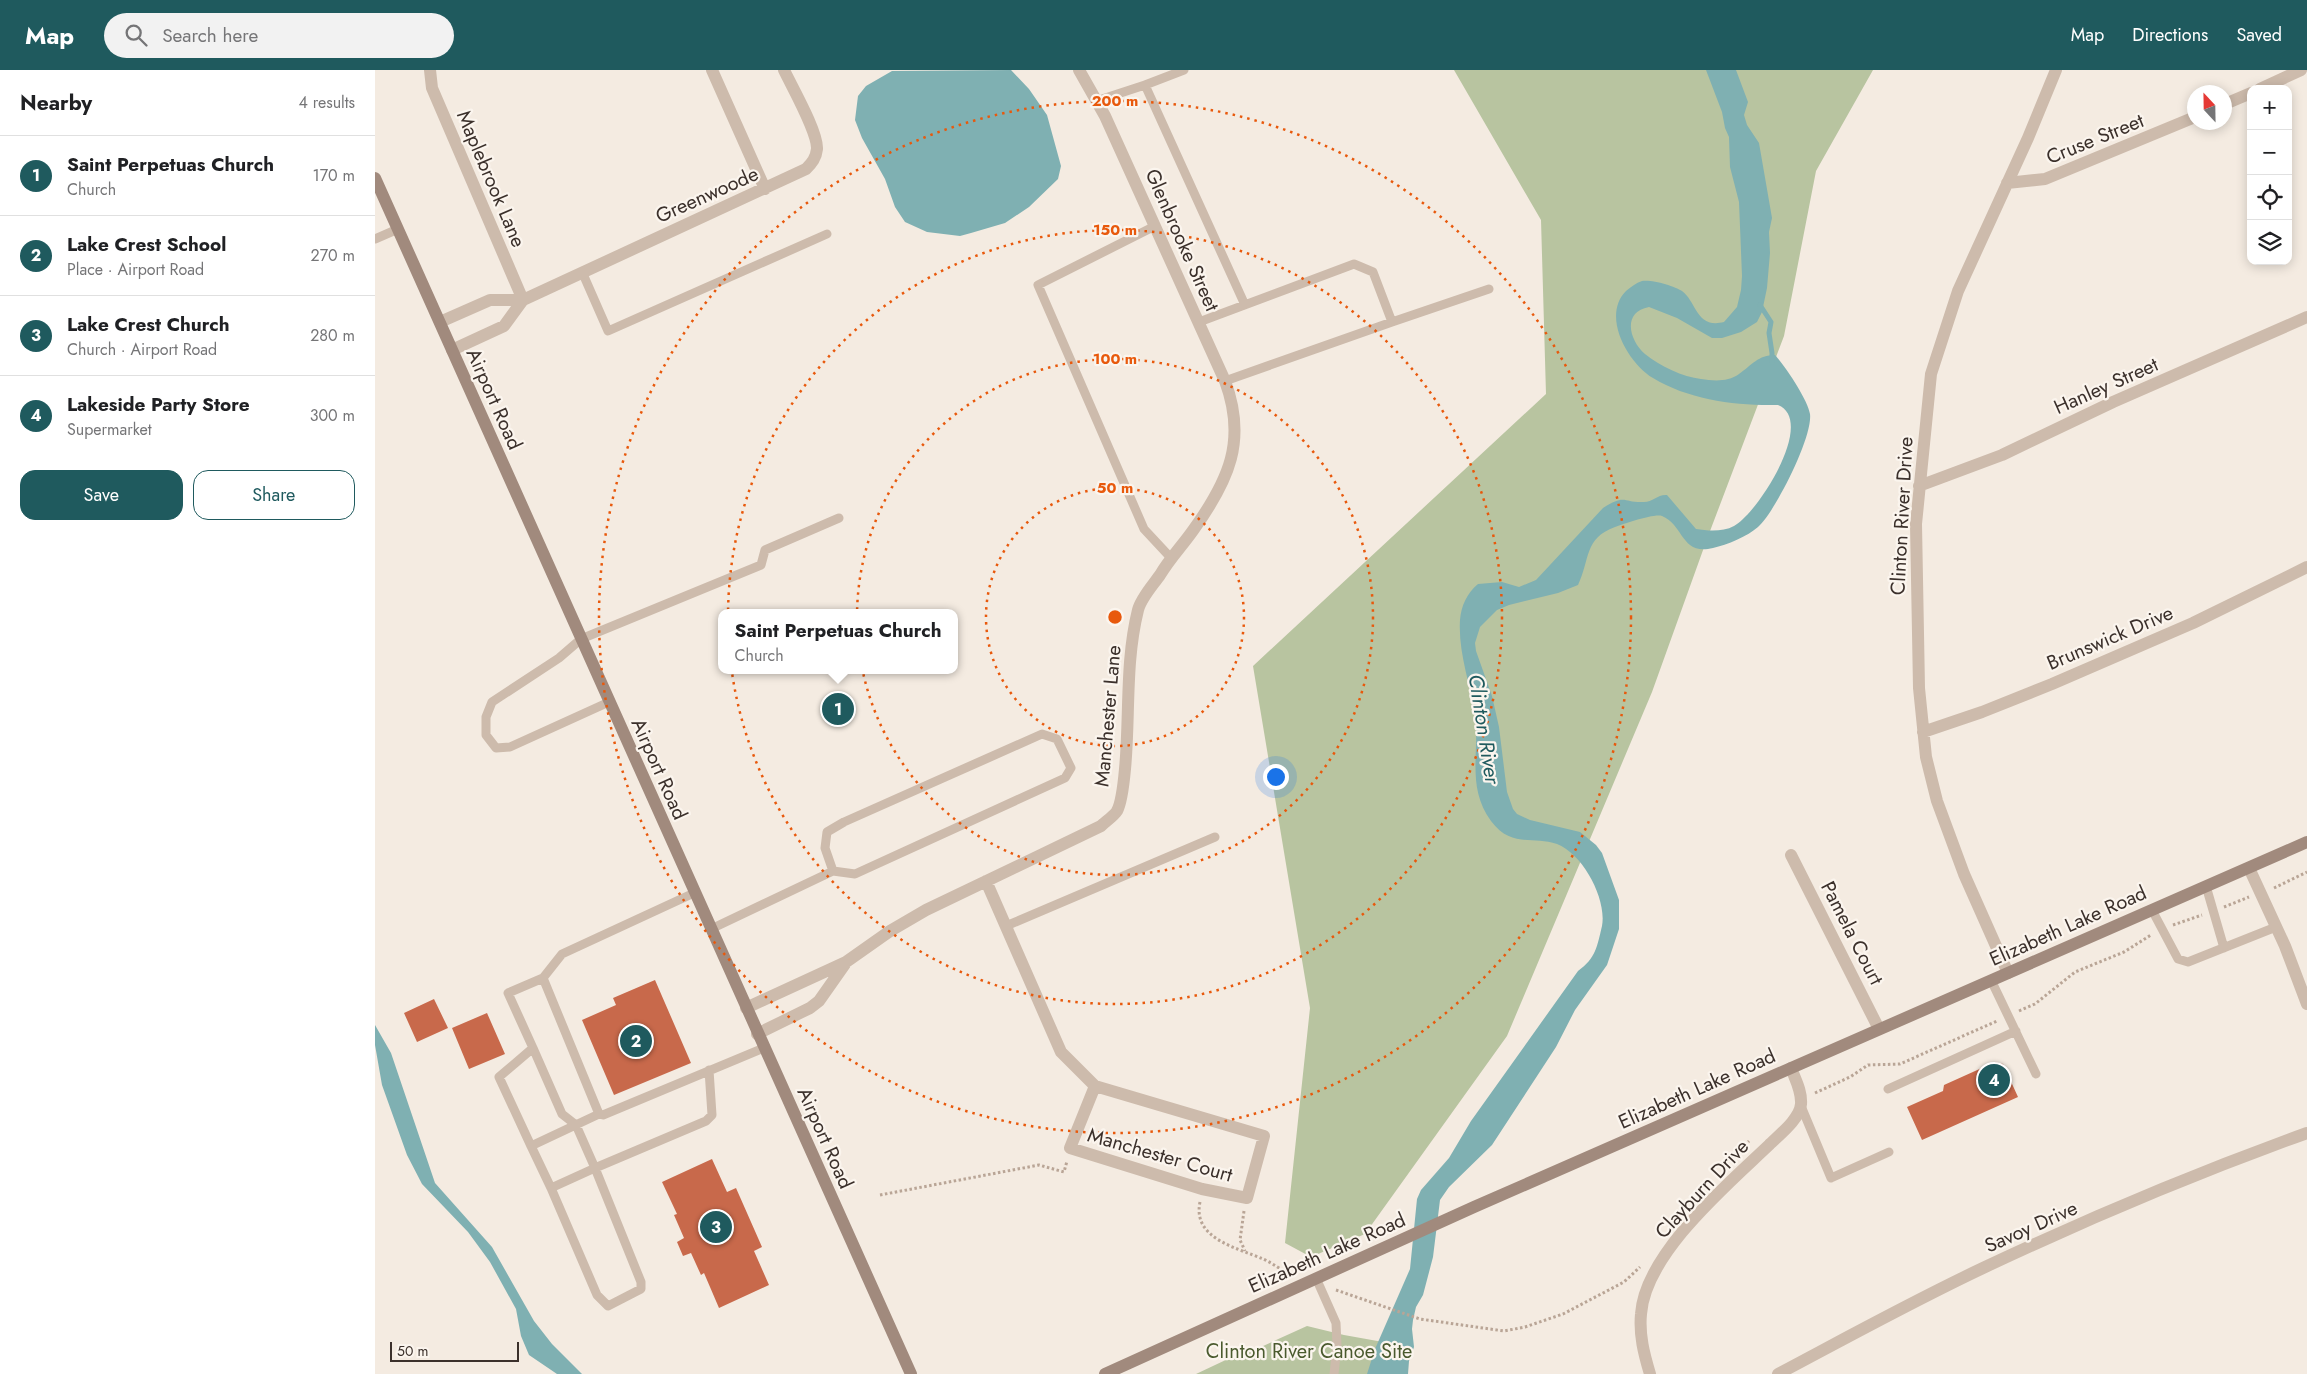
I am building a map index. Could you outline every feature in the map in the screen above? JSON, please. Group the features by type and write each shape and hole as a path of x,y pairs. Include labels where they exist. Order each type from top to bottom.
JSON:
{"street":[{"name":"Maplebrook Lane","path":"430,70 432,88 523,300"},
{"path":"712,70 765,190"},
{"name":"Greenwoode","path":"440,322 490,300 523,300 583,274 695,220 765,190 806,169 814,161 817,148 811,126 784,70"},
{"name":"Glenbrooke Street","path":"1079,70 1097,101 1225,381 1231,396 1236,431"},
{"name":"Clinton River Drive","path":"2008,973 1963,874 1937,801 1925,758 1919,688 1916,524 1931,374 1958,291 2056,70"},
{"path":"2269,85 2301,70"},
{"path":"2232,101 2247,95"},
{"name":"Cruse Street","path":"2007,183 2045,179 2187,120"},
{"name":"Airport Road","path":"375,178 745,1008 911,1374"},
{"path":"452,350 504,326 523,300"},
{"name":"Hanley Street","path":"1919,486 2002,455 2113,402 2307,317"},
{"name":"Manchester Lane","path":"745,1008 846,962 890,931 926,910 1101,826 1117,811 1125,764 1130,668 1139,608 1171,558 1194,529 1218,493 1230,465 1236,431"},
{"name":"Brunswick Drive","path":"1923,732 1982,712 2052,684 2193,623 2307,567"},
{"name":"Elizabeth Lake Road","path":"1105,1374 1441,1222 2307,842"},
{"name":"Pamela Court","path":"1791,855 1879,1029"},
{"path":"2249,868 2276,927 2307,1004"},
{"name":"Manchester Court","path":"986,882 1061,1052 1095,1086 1264,1136 1247,1198 1202,1189 1070,1148 1095,1086"},
{"name":"Manchester Lane","path":"757,1034 797,1016 814,1005 846,962"},
{"path":"1791,1068 1801,1102"},
{"name":"Clayburn Drive","path":"1650,1374 1640,1337 1641,1312 1651,1279 1677,1238 1788,1128 1801,1102"},
{"name":"Savoy Drive","path":"1778,1374 1985,1267 2139,1200 2257,1151 2307,1133"}],"lane":[{"path":"1097,101 1145,85 1172,72 1185,70"},
{"path":"1145,85 1245,305"},
{"path":"1155,226 1038,285 1144,529 1171,558"},
{"path":"375,239 398,229"},
{"path":"583,274 608,331 827,234"},
{"path":"1199,322 1354,264 1373,272 1392,322"},
{"path":"1225,381 1489,289"},
{"path":"609,702 510,747 496,748 486,734 486,717 492,702 559,658 581,640 761,565 765,550 839,518"},
{"path":"711,929 833,871 855,874 1065,778 1071,768 1057,738 1042,734 844,822 827,832 825,848 833,871"},
{"path":"1006,926 1215,836"},
{"path":"2206,886 2224,948"},
{"path":"533,1048 499,1077 551,1188 597,1295 608,1306 641,1289 641,1282 576,1125 562,1114 533,1048 508,993 543,978 562,954 694,893"},
{"path":"2152,910 2178,959 2188,962 2276,927"},
{"path":"543,978 599,1114"},
{"path":"1991,980 2036,1074"},
{"path":"1888,1089 2016,1031"},
{"path":"531,1146 599,1114 603,1115 764,1048"},
{"path":"551,1188 706,1121 712,1115 709,1070"},
{"path":"1801,1102 1831,1178 1889,1152"},
{"path":"1316,1278 1336,1323 1337,1346 1333,1374"}],"path":[{"path":"1801,1102 1850,1077 1867,1065 1900,1064 2035,1004 2075,972 2124,952 2150,935 2182,921 2260,894 2307,872"},
{"path":"1729,1160 1755,1136 1772,1142"},
{"path":"880,1195 1039,1165 1064,1172 1070,1148"},
{"path":"1202,1189 1198,1211 1208,1231 1217,1240 1270,1262 1286,1272 1316,1278 1340,1293 1420,1319 1504,1331 1525,1326 1563,1314 1607,1292 1624,1282 1642,1266"},
{"path":"1246,1252 1240,1240 1247,1198"}],"green space":[{"path":"1454,70 1873,70 1816,171 1784,336 1707,539 1652,692 1507,1036 1365,1234 1311,1257 1285,1243 1310,1008 1253,666 1546,394 1541,220"},
{"name":"Clinton River Canoe Site","path":"1307,1326 1383,1342 1376,1374 1196,1374 1249,1349 1252,1351"}],"water":[{"path":"1011,70 1029,89 1047,115 1061,166 1058,179 1029,207 1005,223 971,233 960,236 927,232 905,222 895,207 885,179 862,138 855,120 858,96 866,86 892,71"},
{"path":"1706,70 1736,70 1748,102 1744,115 1747,125 1759,143 1772,218 1769,232 1770,253 1767,288 1762,312 1757,322 1741,332 1722,338 1712,338 1677,318 1649,307 1635,314 1632,320 1632,334 1639,348 1645,354 1665,367 1694,378 1726,380 1735,377 1755,361 1769,355 1775,355 1801,392 1808,408 1810,414 1806,439 1783,491 1774,506 1758,527 1749,534 1725,545 1703,549 1695,548 1689,544 1675,526 1662,516 1646,517 1619,526 1605,532 1593,544 1578,585 1558,593 1509,605 1497,610 1480,627 1475,643 1476,651 1492,696 1499,727 1507,792 1513,809 1517,814 1530,820 1580,832 1596,845 1602,853 1619,900 1619,929 1607,965 1575,1010 1556,1047 1492,1145 1449,1187 1440,1200 1433,1257 1423,1295 1416,1307 1413,1320 1414,1347 1409,1361 1408,1374 1367,1374 1375,1349 1410,1269 1417,1199 1421,1190 1449,1158 1471,1121 1578,971 1592,957 1602,926 1603,915 1597,891 1584,867 1576,857 1567,849 1557,844 1522,840 1506,835 1491,821 1483,808 1476,782 1475,714 1461,644 1460,620 1465,600 1478,584 1502,582 1519,587 1536,580 1603,508 1616,501 1647,502 1667,495 1696,529 1710,531 1730,528 1744,518 1768,487 1787,447 1791,429 1788,414 1778,405 1730,403 1682,392 1667,386 1653,378 1635,362 1621,338 1617,326 1616,313 1619,301 1626,291 1642,281 1663,283 1682,291 1702,318 1708,322 1724,322 1737,307 1742,276 1739,202 1730,167 1729,137"},
{"path":"375,1025 391,1053 435,1183 492,1247 534,1321 552,1344 582,1374 557,1374 529,1355 521,1336 516,1309 490,1262 468,1232 422,1184 407,1155 382,1085 375,1045"}],"building":[{"path":"655,980 691,1063 614,1095 582,1020 616,1005 613,998"},
{"path":"434,999 448,1028 417,1042 404,1013"},
{"path":"487,1013 505,1054 469,1069 452,1028"},
{"path":"1995,1062 2003,1064 2018,1097 1922,1140 1907,1107 1943,1091 1944,1085"},
{"path":"712,1159 727,1192 736,1188 762,1247 754,1251 769,1285 719,1308 704,1273 701,1275 691,1253 683,1256 677,1242 684,1238 674,1215 677,1214 662,1182"}],"waterway":[{"name":"Clinton River","path":"1760,305 1771,322 1769,333 1772,362"}],"place":[{"name":"Saint Perpetuas Church","path":"838,709"},
{"name":"Lake Crest School","path":"636,1041"},
{"name":"Lakeside Party Store","path":"1994,1080"},
{"name":"Lake Crest Church","path":"716,1227"}]}
